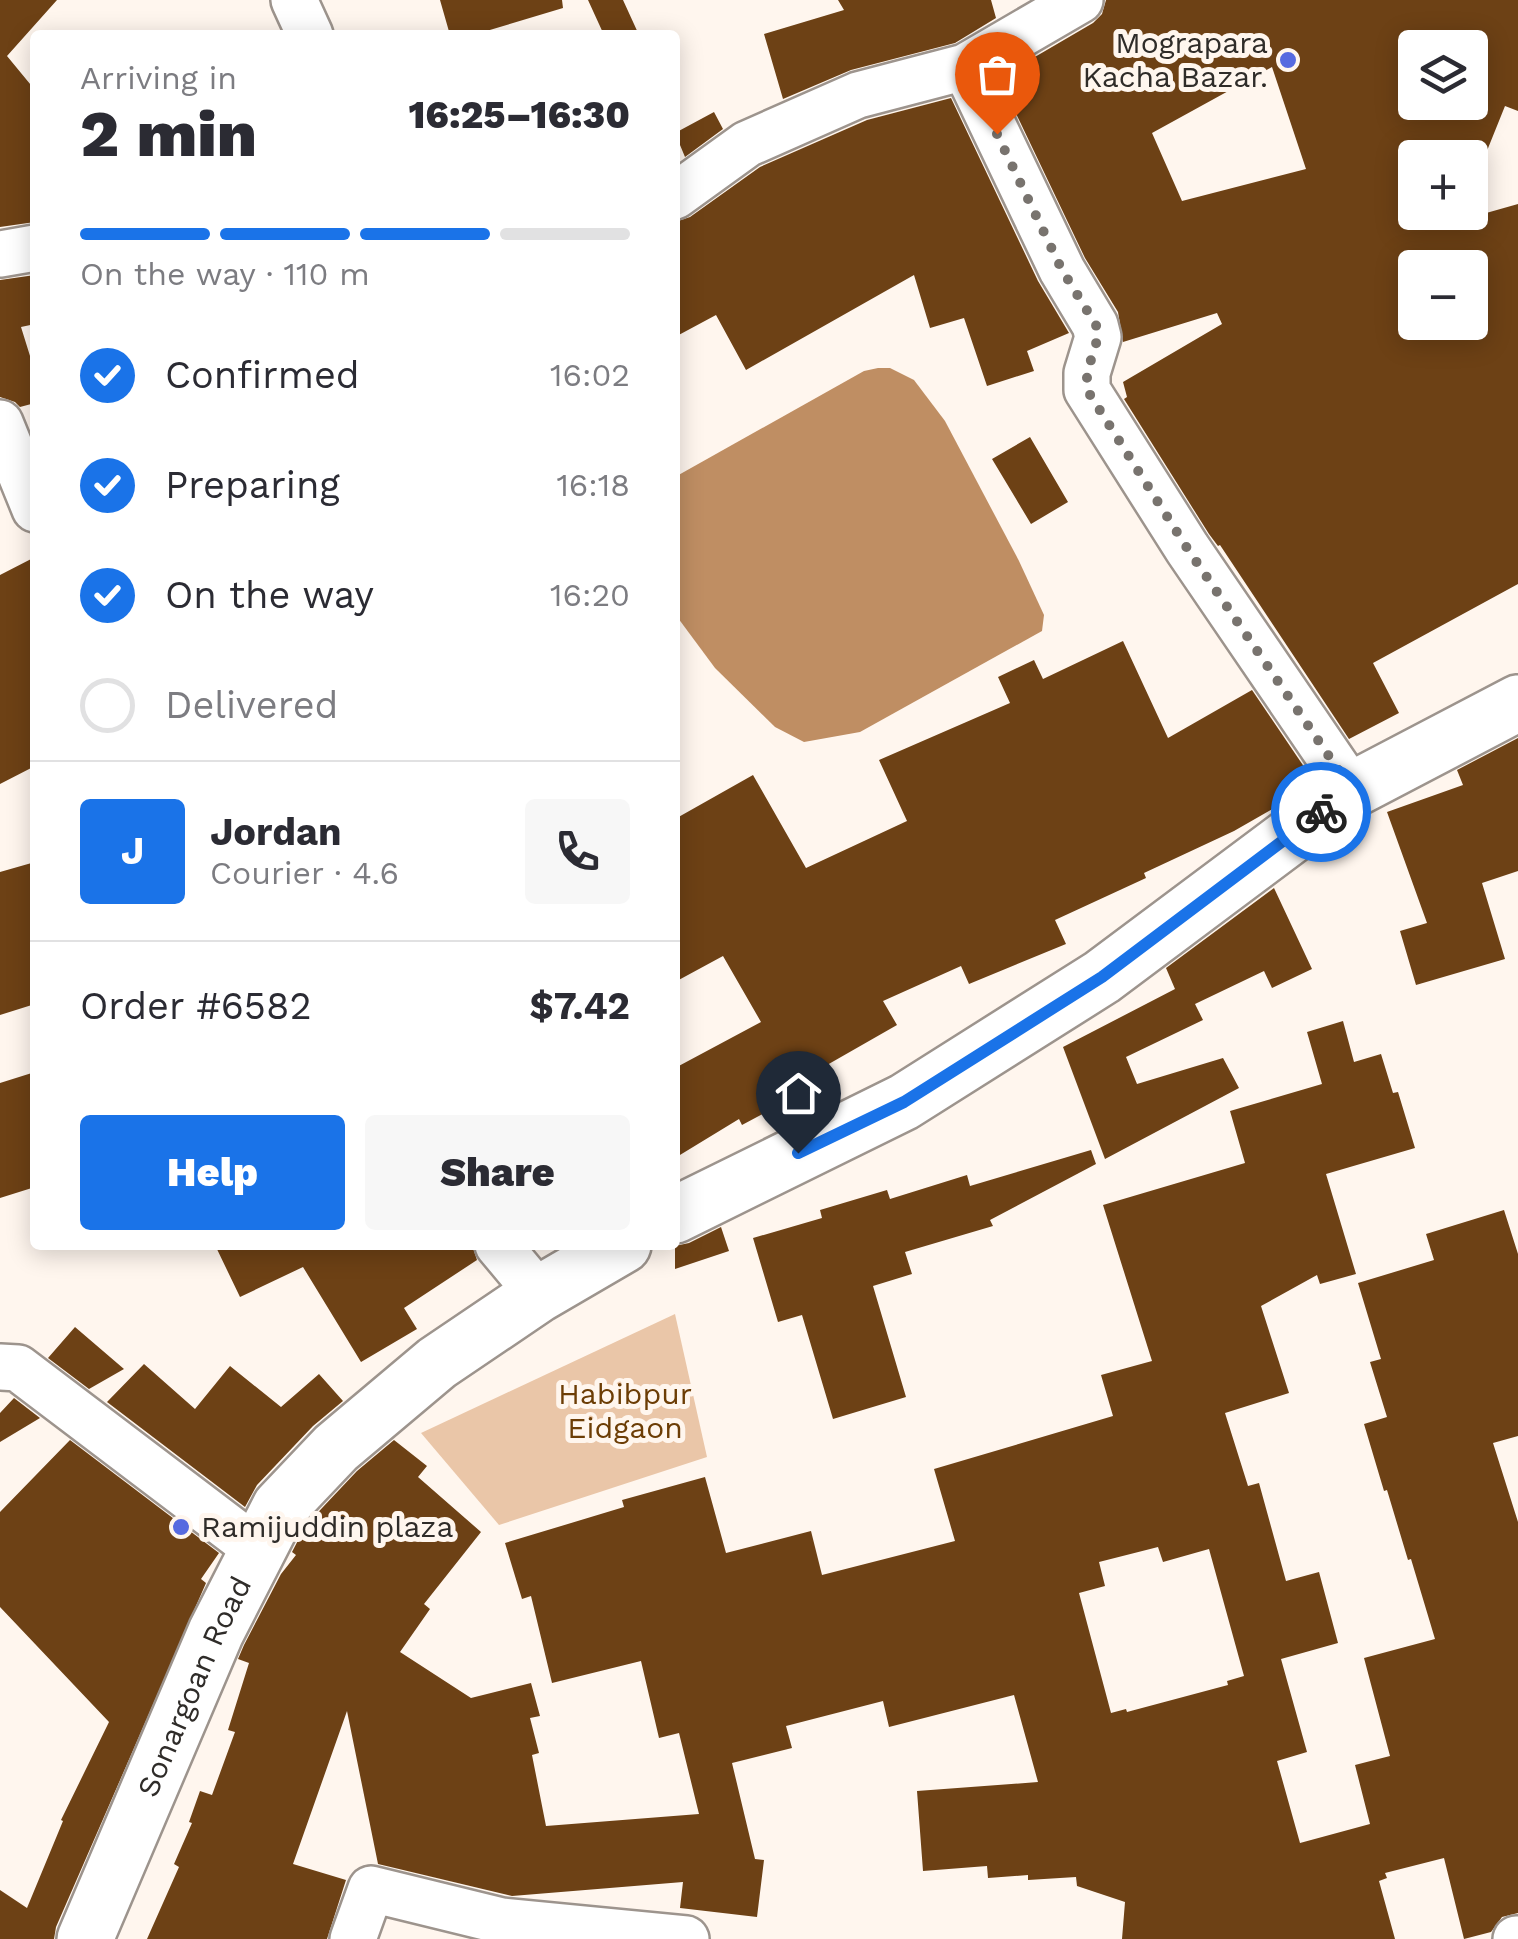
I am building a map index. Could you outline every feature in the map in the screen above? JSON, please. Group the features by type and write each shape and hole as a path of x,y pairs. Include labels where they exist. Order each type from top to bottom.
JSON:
{"main road":[{"path":"680,1211 920,1091 1102,977 1352,790 1518,703"},
{"name":"Sonargoan Road","path":"85,1939 216,1632 280,1507 336,1448 437,1363 538,1294 614,1250"}],"street":[{"path":"294,0 308,30"},
{"path":"680,192 747,144 858,96 965,67 1080,0"},
{"path":"965,67 1062,270 1096,325 1098,337 1087,373 1087,390 1187,548 1352,790"},
{"path":"0,254 30,249"},
{"path":"0,423 30,498"},
{"path":"502,1250 538,1294"},
{"path":"0,1367 18,1368 258,1550"},
{"path":"354,1939 372,1889 502,1921 686,1939"}],"green space":[{"name":"Habibpur Eidgaon","path":"675,1314 707,1457 499,1525 421,1433"}],"shaded area":[{"path":"890,368 914,380 945,421 1044,615 1042,631 860,732 804,742 775,727 715,668 680,621 680,474 864,371"}],"building":[{"path":"0,0 57,0 7,56 30,84 30,223 0,227"},
{"path":"440,0 562,0 563,8 490,30 449,30"},
{"path":"588,0 623,0 637,30 602,30"},
{"path":"838,0 991,0 996,18 955,43 851,70 783,99 764,34 844,10"},
{"path":"1106,0 1518,0 1518,111 1505,106 1488,148 1488,140 1398,140 1398,230 1488,230 1488,212 1518,204 1518,584 1373,663 1399,713 1349,739 1209,534 1124,399 1127,397 1123,382 1222,324 1217,313 1123,342 1118,312 1085,258 999,78 1102,14","holes":["1272,67 1306,169 1182,201 1152,133"]},
{"path":"951,98 1038,281 1069,333 1027,351 1034,371 987,386 964,318 930,328 914,275 746,370 716,315 680,334 680,220 760,167 867,120"},
{"path":"714,112 723,129 685,157 680,130"},
{"path":"30,276 30,325 21,327 30,356 30,404 20,407 0,397 0,280"},
{"path":"1030,437 1068,502 1031,524 992,459"},
{"path":"30,560 30,769 0,784 0,575"},
{"path":"1123,641 1168,738 1252,690 1313,780 1234,831 1055,920 1066,944 969,984 961,966 883,1001 897,1025 785,1089 791,1099 742,1125 739,1119 680,1155 680,1065 761,1022 723,956 680,979 680,816 753,775 806,868 907,821 879,760 1010,703 998,677 1034,660 1043,679"},
{"path":"1518,738 1518,871 1482,883 1505,959 1416,985 1400,931 1427,923 1387,812 1463,785 1457,770"},
{"path":"30,863 30,1006 0,1015 0,872"},
{"path":"1274,888 1312,969 1272,988 1264,971 1195,1004 1203,1020 1126,1057 1137,1084 1223,1058 1239,1088 1105,1159 1063,1047 1175,989 1166,968"},
{"path":"1343,1021 1354,1062 1381,1054 1393,1093 1398,1092 1415,1148 1326,1174 1356,1274 1320,1284 1317,1275 1261,1306 1289,1393 1225,1413 1248,1486 1259,1483 1286,1581 1319,1572 1338,1643 1281,1659 1307,1752 1277,1761 1300,1843 1370,1824 1355,1765 1390,1756 1364,1658 1435,1639 1364,1424 1387,1417 1370,1362 1381,1359 1358,1283 1434,1260 1426,1234 1504,1210 1518,1254 1518,1436 1493,1443 1518,1522 1518,1913 1502,1917 1491,1932 1464,1939 1444,1858 1385,1873 1387,1878 1379,1881 1395,1939 1122,1939 1125,1902 1077,1886 1076,1877 988,1878 987,1866 923,1871 917,1791 1038,1782 1014,1695 889,1727 883,1701 786,1726 792,1748 732,1763 755,1859 764,1860 757,1917 680,1908 683,1882 512,1896 378,1864 347,1711 293,1864 346,1880 327,1939 147,1939 179,1867 174,1864 192,1823 189,1822 200,1791 212,1795 235,1732 228,1730 249,1663 238,1659 244,1645 281,1574 296,1555 292,1552 306,1525 357,1471 394,1440 427,1466 418,1477 481,1532 424,1604 430,1609 400,1652 471,1698 531,1683 540,1716 530,1718 539,1753 532,1755 546,1826 699,1814 679,1733 659,1738 641,1661 552,1683 531,1596 522,1599 505,1543 624,1507 622,1500 705,1477 726,1553 811,1531 822,1575 955,1541 934,1469 1113,1416 1101,1375 1152,1361 1103,1205 1245,1163 1230,1111 1322,1084 1307,1032","holes":["1158,1547 1163,1562 1209,1549 1244,1676 1227,1681 1228,1685 1111,1713 1079,1593 1105,1586 1099,1562"]},
{"path":"30,1074 30,1189 0,1198 0,1083"},
{"path":"1091,1150 1096,1164 990,1220 993,1226 905,1252 912,1274 873,1286 906,1397 833,1419 802,1315 778,1322 753,1238 822,1218 820,1210 887,1190 890,1199 967,1175 970,1186"},
{"path":"721,1227 729,1251 675,1269 675,1250"},
{"path":"217,1250 474,1250 477,1260 404,1308 417,1329 361,1362 303,1267 240,1297"},
{"path":"75,1327 124,1369 89,1389 48,1358"},
{"path":"144,1364 195,1409 230,1366 281,1407 319,1374 343,1401 313,1426 257,1485 245,1507 107,1402"},
{"path":"14,1398 40,1418 0,1442 0,1413"},
{"path":"70,1440 219,1553 201,1579 206,1583 54,1939 0,1939 0,1890 27,1908 61,1820 109,1722 0,1607 0,1512"}],"way so far":[{"path":"997,134 1062,270 1096,325 1098,337 1087,373 1087,390 1187,548 1352,790 1321,812"}],"place":[{"name":"Mograpara Kacha Bazar.","path":"1288,60"},
{"name":"Ramijuddin plaza","path":"181,1527"}],"route":[{"path":"798,1153 904,1102 1102,977 1321,812"}]}
